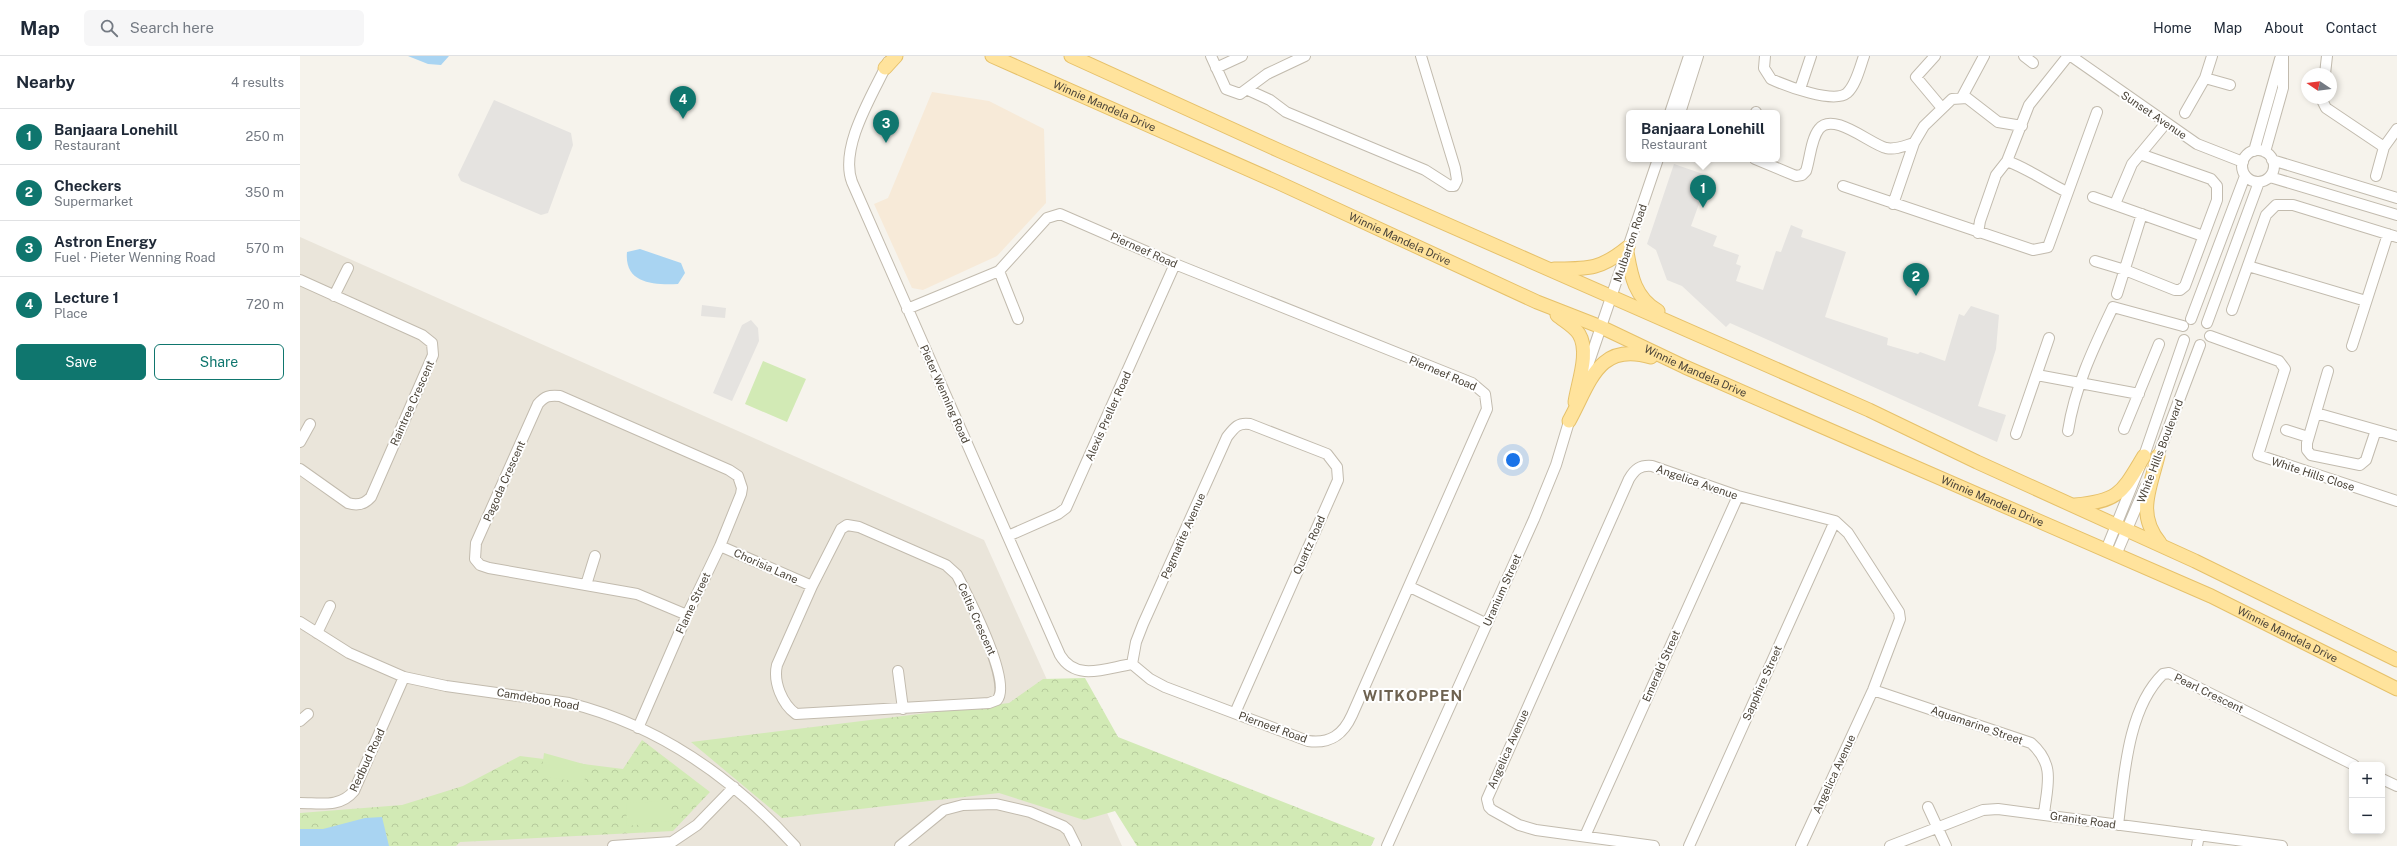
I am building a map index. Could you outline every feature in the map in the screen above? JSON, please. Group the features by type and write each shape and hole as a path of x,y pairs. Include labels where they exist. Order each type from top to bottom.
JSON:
{"main road":[{"path":"888,62 896,56"},
{"name":"Winnie Mandela Drive","path":"992,56 1277,182 1537,302 1601,327 1685,367 2211,596 2397,688"},
{"path":"1071,56 1550,269 1687,328 2161,545 2397,660"},
{"path":"1550,269 1598,266 1607,263 1627,250 1631,278 1641,296 1652,307 1687,328"},
{"path":"1537,302 1574,328 1582,341 1583,357 1574,406"},
{"path":"1569,421 1595,373 1603,363 1616,354 1628,352 1644,355 1685,367"},
{"path":"2073,505 2098,503 2114,496 2126,485 2144,456"},
{"path":"2158,456 2145,511 2149,528 2161,545"}],"street":[{"path":"1211,56 1226,89 1235,94 1240,94 1248,90 1267,74 1305,56"},
{"path":"1216,68 1242,56"},
{"path":"1248,90 1270,100 1286,112 1425,170 1450,186 1454,186 1457,175 1421,56"},
{"path":"1671,110 1690,56"},
{"path":"1681,110 1698,56"},
{"path":"1765,56 1764,68 1768,77 1828,98 1847,93 1851,88 1864,56"},
{"path":"1800,89 1811,56"},
{"path":"1935,56 1916,78 1942,108"},
{"path":"1962,97 1984,56"},
{"path":"2024,56 2033,63"},
{"path":"1978,233 1980,221 1996,175 2007,161 2032,101 2068,56"},
{"name":"Sunset Avenue","path":"2071,56 2166,123 2210,150 2243,162"},
{"path":"2185,113 2205,78 2212,56"},
{"path":"2260,152 2282,56"},
{"path":"2326,68 2327,56"},
{"name":"Pieter Wenning Road","path":"888,62 852,142 848,170 852,182 1065,664 1082,672 1132,664"},
{"path":"2205,78 2230,85"},
{"path":"1893,204 1914,143 1924,126 1952,99 1962,97 1967,98 1998,122 2022,126"},
{"path":"2324,104 2326,108 2384,147"},
{"path":"1843,186 1978,233 2033,250 2044,249 2048,247 2097,112"},
{"path":"2115,204 2132,164 2166,123"},
{"path":"1762,162 1796,176 1802,175 1806,171 1817,131 1826,124 1835,124 1852,129 1877,144 1895,149 1908,162"},
{"path":"2376,176 2384,147 2397,129"},
{"path":"1895,149 1914,143"},
{"path":"2272,160 2274,169 2270,177 2259,182 2252,181 2246,176 2242,169 2243,162 2247,155 2260,152 2272,160 2397,198"},
{"path":"2095,261 2125,270 2168,287 2180,290 2185,286 2217,200 2218,192 2213,181 2140,154"},
{"path":"2007,161 2029,170 2045,182 2067,192"},
{"name":"Mulbarton Road","path":"1601,327 1657,162"},
{"path":"2183,326 2191,319 2246,176"},
{"path":"2270,177 2397,215"},
{"path":"2183,326 2184,340 2191,345 2200,346 2210,336 2207,323 2259,182"},
{"path":"2093,197 2203,236"},
{"path":"2232,310 2266,215 2276,205 2293,205 2392,235 2366,302 2352,346"},
{"name":"Pierneef Road","path":"907,309 999,271 1047,218 1060,214 1175,264 1472,383 1485,394 1487,409 1410,588 1350,720 1340,734 1325,742 1308,740 1156,683 1132,664"},
{"path":"2117,294 2142,214"},
{"name":"Alexis Preller Road","path":"1008,536 1058,514 1066,508 1175,264"},
{"path":"2248,266 2366,302"},
{"path":"334,296 348,268"},
{"path":"999,271 1018,319"},
{"name":"Raintree Crescent","path":"300,280 428,338 432,343 433,355 371,496 366,502 354,505 348,503 300,469"},
{"path":"2068,431 2072,406 2080,381 2114,307 2183,326"},
{"path":"2191,319 2198,318 2207,323"},
{"name":"Uranium Street","path":"1387,846 1534,519 1556,465 1569,421 1601,327"},
{"name":"White Hills Close","path":"2210,336 2279,361 2285,369 2258,455 2397,500"},
{"path":"2016,434 2049,338"},
{"name":"White Hills Boulevard","path":"2122,527 2144,456 2184,340"},
{"path":"2124,429 2159,344"},
{"name":"White Hills Boulevard","path":"2111,553 2122,527 2158,456 2200,346"},
{"path":"2328,371 2308,437 2306,447 2311,455 2358,466 2366,460 2376,430"},
{"path":"2037,374 2080,381 2139,394"},
{"name":"Pagoda Crescent","path":"687,614 638,594 489,568 480,565 476,559 476,543 538,404 544,397 550,395 560,396 729,470 738,476"},
{"path":"2316,413 2397,436"},
{"name":"Pegmatite Avenue","path":"1132,664 1136,642 1143,624 1227,437 1236,426 1244,423 1250,424"},
{"path":"300,442 310,424"},
{"name":"Quartz Road","path":"1235,713 1339,475 1337,467 1327,454 1250,424"},
{"path":"2286,430 2308,437"},
{"name":"Angelica Avenue","path":"1654,846 1585,836 1561,835 1519,825 1489,807 1488,794 1629,479 1639,468 1652,466 1738,496 1835,521 1848,532 1899,612 1900,620 1873,690 1801,846"},
{"name":"Flame Street","path":"638,728 687,614 720,546 741,494 742,488 738,476"},
{"name":"Emerald Street","path":"1585,836 1738,496"},
{"name":"Sapphire Street","path":"1689,846 1835,521"},
{"name":"Celtis Crescent","path":"846,525 859,527 946,565 957,575 994,658 1001,685 1000,697 989,703 903,709 796,714 790,710 778,688 776,672 812,586 841,529 846,525"},
{"name":"Chorisia Lane","path":"720,546 812,586"},
{"path":"586,585 595,556"},
{"path":"1410,588 1487,624"},
{"path":"317,633 330,606"},
{"name":"Camdeboo Road","path":"300,622 354,656 404,677 446,686 569,703 638,728 680,748 734,787 795,846"},
{"path":"898,671 903,709"},
{"name":"Pearl Crescent","path":"2118,825 2126,762 2134,726 2149,694 2163,674 2169,674 2349,763"},
{"name":"Redbud Road","path":"300,803 336,803 349,797 354,791 404,677"},
{"name":"Aquamarine Street","path":"1873,690 2031,743 2038,749 2048,766 2044,814"},
{"path":"300,721 308,714"},
{"path":"2385,780 2397,786"},
{"path":"613,846 672,844 697,824 734,787"},
{"path":"900,846 944,810 963,805 996,804 1030,812 1063,826 1068,830 1076,846"},
{"path":"1928,806 1946,846"},
{"name":"Granite Road","path":"1890,846 1938,826 1991,809 2044,814 2282,846"},
{"path":"2197,846 2199,835"}],"shaded area":[{"path":"932,92 989,101 1044,129 1046,203 997,256 923,290 912,288 874,204 888,198"},
{"path":"494,100 571,133 573,145 548,213 541,215 461,181 458,175"},
{"path":"1674,164 1709,176 1691,226 1717,236 1713,246 1739,255 1736,264 1741,266 1736,281 1763,290 1776,251 1781,252 1791,225 1803,230 1801,237 1846,252 1825,317 1888,338 1887,345 1918,354 1920,352 1945,361 1959,314 1964,316 1971,306 1999,315 1996,349 1978,406 2006,415 1997,442 1730,323 1726,327 1682,286 1667,280 1656,250 1647,244"},
{"path":"300,237 984,540 1122,846 300,846"},
{"path":"702,305 726,308 725,318 701,316"},
{"path":"751,320 758,328 759,341 732,401 713,393 742,325"}],"green space":[{"path":"763,361 806,379 787,422 745,404"},
{"path":"1085,678 1118,737 1375,838 1371,846 1137,846 1115,811 1084,820 999,793 782,818 691,742 1009,703 1043,679"},
{"path":"642,740 710,792 673,831 460,842 456,846 300,846 300,813 402,805 463,786 520,756 623,769"},
{"path":"544,753 587,765 584,783 541,776"},
{"path":"671,801 670,821 627,826 626,803"}],"water":[{"path":"408,56 449,56 441,65 428,64"},
{"path":"640,249 681,263 685,273 678,284 651,283 635,276 630,271 627,263 627,252"},
{"path":"382,817 389,846 300,846 300,829 323,829 365,818"}],"place":[{"name":"Lecture 1","path":"683,119"},
{"name":"Astron Energy","path":"886,143"},
{"name":"Banjaara Lonehill","path":"1703,208"},
{"name":"Checkers","path":"1916,296"}],"district":[{"name":"WITKOPPEN","path":"1413,695"}]}
